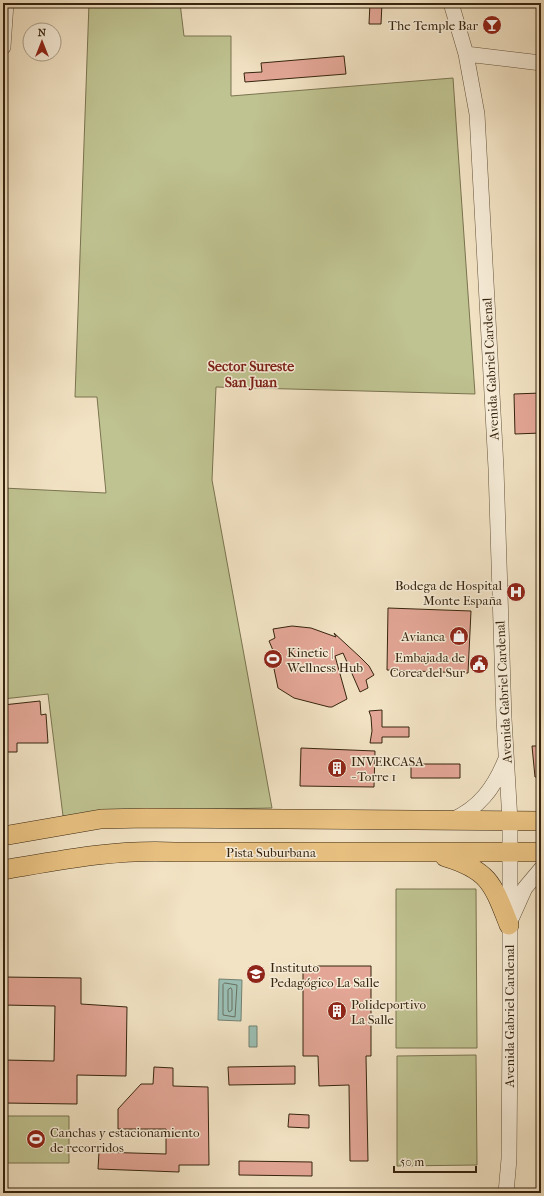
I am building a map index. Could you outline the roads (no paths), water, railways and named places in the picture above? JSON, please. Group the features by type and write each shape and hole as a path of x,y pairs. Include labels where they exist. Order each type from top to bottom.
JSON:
{"main road":[{"path":"3,836 101,819 541,821"},
{"name":"Pista Suburbana","path":"3,870 108,853 143,851 541,852"},
{"path":"414,851 455,860 479,871 494,889 509,925"}],"street":[{"path":"3,47 6,3"},
{"name":"Avenida Gabriel Cardenal","path":"452,3 466,54 477,114 496,468 506,756 510,821 509,1158 506,1193"},
{"path":"466,54 541,63"},
{"path":"452,820 473,808 484,798 498,777 506,756"},
{"path":"509,925 525,888 541,869"}],"water":[{"path":"219,979 242,980 241,1021 218,1020"},
{"path":"249,1026 257,1026 257,1047 249,1047"}],"place":[{"name":"The Temple Bar","path":"492,25"},
{"name":"Bodega de Hospital Monte España","path":"516,592"},
{"name":"Avianca","path":"459,636"},
{"name":"Kinetic | Wellness Hub","path":"273,659"},
{"name":"Embajada de Corea del Sur","path":"479,664"},
{"name":"INVERCASA - Torre 1","path":"337,768"},
{"name":"Instituto Pedagógico La Salle","path":"256,974"},
{"name":"Polideportivo La Salle","path":"337,1011"},
{"name":"Canchas y estacionamiento de recorridos","path":"36,1139"}],"district":[{"name":"Sector Sureste San Juan","path":"251,374"}]}
